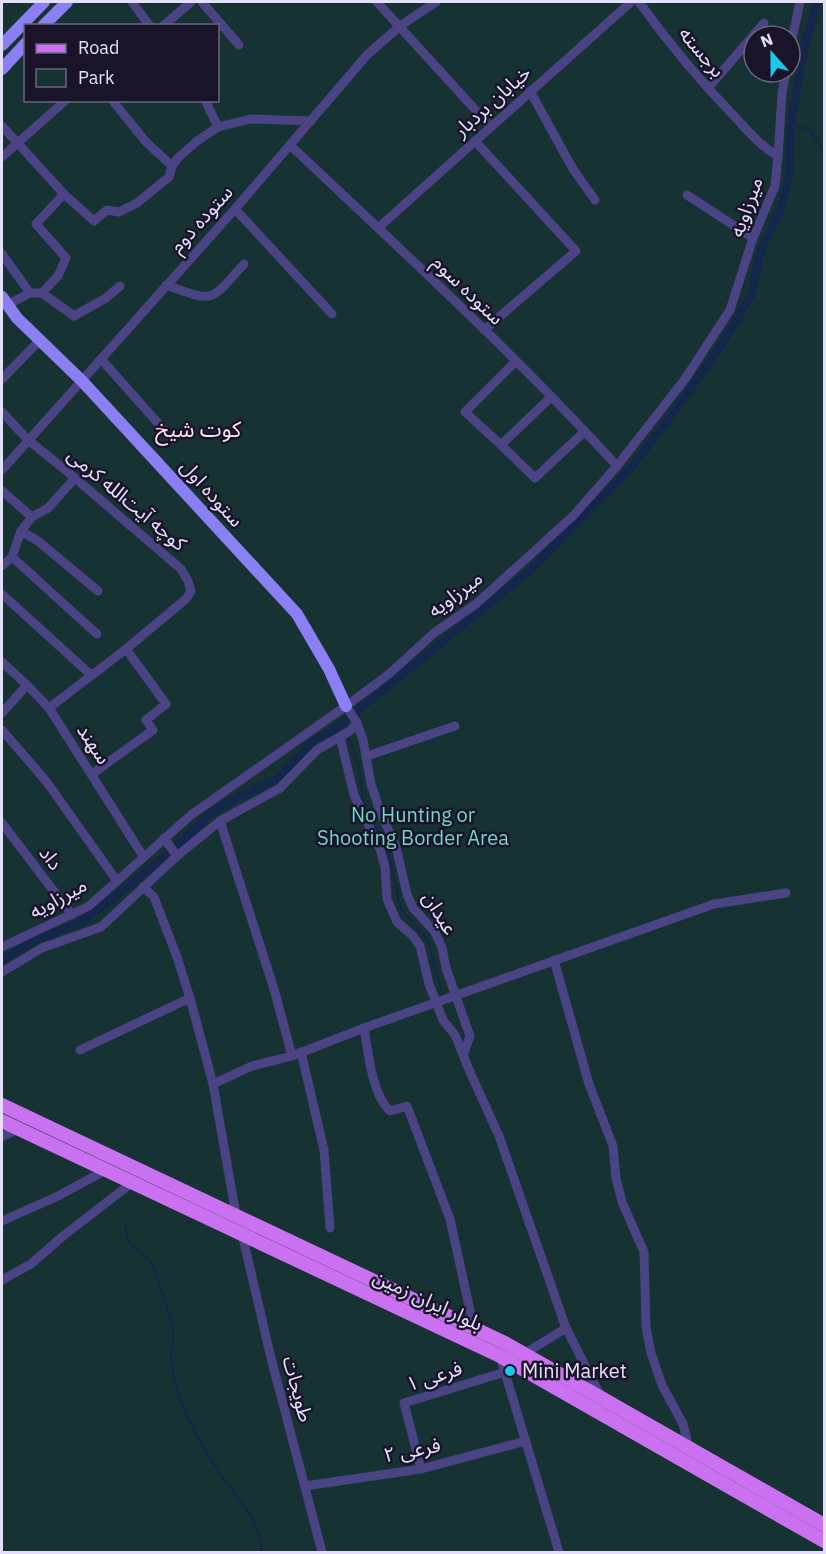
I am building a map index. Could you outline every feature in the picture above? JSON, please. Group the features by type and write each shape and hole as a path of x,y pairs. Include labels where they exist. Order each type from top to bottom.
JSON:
{"main road":[{"name":"بلوار ایران زمین","path":"2,1105 524,1353 825,1525"},
{"name":"بلوار ایران زمین","path":"2,1121 500,1356 825,1541"}],"street":[{"path":"2,45 44,2"},
{"path":"45,24 67,2"},
{"path":"132,2 148,24"},
{"path":"166,24 191,2"},
{"path":"202,2 240,45"},
{"path":"377,2 491,127"},
{"name":"خیابان بردبار","path":"378,228 631,2"},
{"name":"برجسته","path":"639,2 676,52 765,149"},
{"path":"795,24 800,2"},
{"name":"ستوده دوم","path":"2,470 27,439 235,209 367,55 400,26 432,3"},
{"path":"708,88 764,23"},
{"path":"2,69 24,45"},
{"path":"778,156 784,84"},
{"path":"531,91 573,169 596,200"},
{"path":"2,157 64,102"},
{"path":"114,102 146,142 172,166"},
{"path":"206,102 218,127"},
{"path":"2,126 64,194 94,220 107,210 119,212 137,203 169,177 172,166 197,141 218,127 251,119 311,121"},
{"path":"475,141 576,251 484,330"},
{"name":"ستوده سوم","path":"290,145 484,330 617,466"},
{"name":"میرزاویه","path":"2,947 90,906 143,856 166,841 191,814 347,708 435,633 476,604 515,571 573,516 617,466 685,379 730,310 753,238 775,186 778,156 765,149"},
{"path":"4,301 42,292 58,276 66,258 36,224 64,194"},
{"path":"687,195 753,238"},
{"path":"235,209 332,314"},
{"path":"2,254 30,293"},
{"path":"166,285 198,297 208,298 216,294 244,264"},
{"path":"42,292 74,316 106,298 120,286"},
{"name":"ستوده اول","path":"4,301 17,318 41,339 81,381 297,614 347,708"},
{"path":"2,379 41,339"},
{"path":"101,359 172,439"},
{"path":"515,362 465,412 534,478 585,431"},
{"path":"501,445 551,397"},
{"name":"کوچه آیت‌الله کرمی","path":"2,412 27,439 75,477 181,569 189,581 191,591 186,599 126,649 49,708"},
{"path":"2,567 12,556 21,531 32,517 48,508 75,477"},
{"path":"2,491 32,517"},
{"path":"21,531 38,541 98,591"},
{"path":"12,556 97,634"},
{"path":"2,594 91,675"},
{"path":"92,774 153,730 146,720 166,704 126,649"},
{"name":"سهند","path":"2,662 49,708 143,856"},
{"path":"2,713 27,685"},
{"path":"2,972 42,948 101,927 176,854 220,820 280,788 316,750 345,734 356,721 347,708"},
{"name":"عیدان","path":"356,721 367,756 371,784 396,847 407,894 414,908 435,932 442,948 446,968 470,1036 464,1053"},
{"path":"367,756 455,726"},
{"path":"2,729 46,781 117,881"},
{"name":"عیدان","path":"345,734 354,795 380,849 385,867 387,899 397,922 413,936 420,946 429,984 443,1020 455,1035 464,1053 499,1136 566,1328 600,1397"},
{"path":"220,820 297,1054 324,1150 330,1228"},
{"name":"داد","path":"2,823 72,915"},
{"path":"166,841 176,854"},
{"path":"143,887 154,897 190,998 213,1084 236,1215"},
{"path":"213,1084 252,1066 297,1054 436,1002 714,904 786,893"},
{"path":"554,960 589,1084 613,1146 616,1178 622,1202 644,1252 646,1327 651,1353 662,1385 683,1424 689,1448"},
{"path":"80,1050 190,998"},
{"path":"364,1028 372,1072 384,1106 390,1111 407,1106 450,1219 474,1329"},
{"path":"2,1137 18,1129"},
{"path":"2,1221 58,1196 106,1170"},
{"path":"2,1280 31,1264 63,1236 134,1182"},
{"name":"طویجات","path":"242,1233 271,1358 322,1552"},
{"path":"524,1353 566,1328"},
{"path":"500,1356 559,1552"},
{"name":"فرعی ۱","path":"421,1469 404,1403 505,1372"},
{"name":"فرعی ۲","path":"304,1486 421,1469 526,1441"}],"green space":[{"name":"No Hunting or Shooting Border Area","path":"2,2 824,2 824,1552 2,1552"}],"waterway":[{"path":"2,960 34,941 81,922 175,847 211,813 238,797 277,779 313,741 335,729 527,573 630,469 724,341 751,295 761,250 779,213 789,178 791,124 804,48 817,2"},
{"path":"791,124 810,130 824,152"},
{"path":"347,735 359,767 363,800 390,859 401,909 427,939 443,994"},
{"path":"126,1225 132,1246 152,1264 164,1299 173,1334 171,1361 184,1410 210,1458 254,1521 262,1552"}],"place":[{"name":"Mini Market","path":"510,1371"}],"district":[{"name":"کوت شیخ","path":"198,429"}]}
